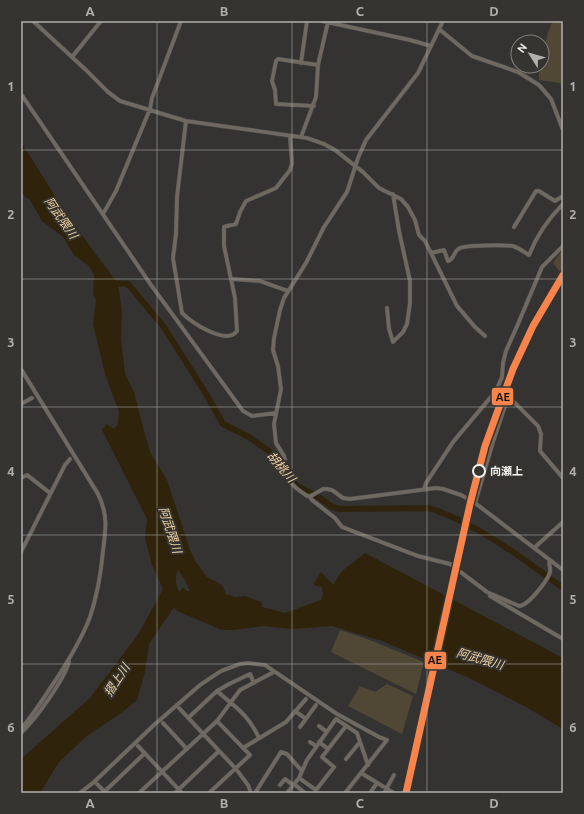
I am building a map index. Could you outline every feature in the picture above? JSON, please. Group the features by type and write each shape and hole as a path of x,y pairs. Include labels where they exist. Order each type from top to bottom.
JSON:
{"street":[{"path":"33,21 114,97 127,103 186,121 314,140 329,146 355,166 379,188 401,198 415,220 419,235 425,241 457,306 485,336"},
{"path":"72,57 101,21"},
{"path":"103,214 116,191 150,109 152,98 181,21"},
{"path":"301,63 307,21"},
{"path":"322,21 431,46"},
{"path":"443,21 413,81 366,140 355,166 347,192 324,227 306,262 288,291 280,310 273,344 281,388 274,424 276,443 285,460 283,474 286,479 304,494 311,496 329,489 343,498 350,499 424,489 443,489 463,496 475,503 563,570"},
{"path":"301,138 314,106 317,91 318,65 328,22"},
{"path":"439,29 472,56 518,72 539,85 551,99 563,130"},
{"path":"314,106 276,104 275,90 272,80 276,61 278,60 318,65"},
{"path":"21,94 151,285 243,411 252,416 276,412"},
{"path":"186,121 176,197 176,234 173,258 182,313 196,324 219,335 227,336 237,331 235,298 224,246 224,228 236,224 246,201 273,190 286,175 292,165 290,136"},
{"path":"514,227 536,191 539,191 556,201 563,196"},
{"path":"387,308 389,329 393,342 403,332 407,324 410,303 410,281 399,231 393,194"},
{"path":"431,253 444,250 448,261 454,257 456,250 459,248 467,246 499,246 515,247 529,255 539,233 563,204"},
{"path":"424,489 426,483 452,442 496,391 502,377 502,363 506,351 542,268 563,246"},
{"path":"232,279 260,281 288,291"},
{"path":"21,369 98,494 105,511 106,525 99,581 90,617 70,658 47,694 21,729"},
{"path":"496,391 508,397 539,427 541,434 540,451 563,478"},
{"path":"475,503 508,397"},
{"path":"21,404 32,398"},
{"path":"21,552 22,546 65,465 70,459"},
{"path":"21,478 27,475 50,493"},
{"path":"311,496 312,500 335,518 338,524 342,527 418,556 450,564 491,596 563,639"},
{"path":"534,548 563,522"},
{"path":"487,592 516,605 524,605 532,598 549,573 550,560"},
{"path":"21,738 44,706 66,670 70,658"},
{"path":"80,793 200,685 221,672 240,664 248,663 265,665 337,714 378,737 388,740 345,793"},
{"path":"139,793 217,721 240,690 272,673"},
{"path":"188,718 217,691 229,684 250,674 254,683"},
{"path":"217,691 243,712 254,727 259,738"},
{"path":"243,748 286,722 306,699"},
{"path":"300,727 316,705"},
{"path":"179,708 236,769 248,785 251,793"},
{"path":"295,711 306,719"},
{"path":"287,793 299,778 307,760 316,746 336,719 357,734 368,765"},
{"path":"209,793 250,755 217,721"},
{"path":"163,723 186,749"},
{"path":"320,726 327,732"},
{"path":"299,778 316,790 334,767 322,757 346,726"},
{"path":"21,733 28,727"},
{"path":"310,742 316,746"},
{"path":"319,742 328,749"},
{"path":"346,759 360,742"},
{"path":"138,746 182,793"},
{"path":"175,793 219,751"},
{"path":"255,793 281,752 287,754 302,770"},
{"path":"97,784 105,793 145,753"},
{"path":"361,773 394,793"},
{"path":"384,793 394,775"},
{"path":"280,785 285,779 305,793"},
{"path":"370,793 377,783"}],"shaded area":[{"path":"556,21 563,21 563,90 560,83 539,80 539,74 550,74 550,34 548,34 551,24"},
{"path":"563,249 563,276 553,263"},
{"path":"340,630 367,639 424,662 416,694 331,652"},
{"path":"387,684 413,696 402,734 348,706 360,686 375,692"}],"water":[{"path":"21,142 67,215 118,284 122,312 121,339 125,374 134,392 151,454 167,480 190,550 196,562 207,577 222,585 226,594 235,597 245,596 262,602 262,607 285,613 321,600 323,594 322,587 313,585 321,572 333,585 342,571 365,553 563,658 563,729 526,707 469,678 382,641 332,626 292,629 264,626 222,630 177,611 174,607 149,644 145,672 137,700 121,713 87,736 59,762 40,793 21,793 21,759 90,698 139,633 163,589 152,565 145,538 147,519 102,430 107,424 114,429 118,424 119,412 105,374 93,324 96,299 93,294 94,275 89,266 74,255 63,237 42,221 30,200 25,197 21,190","holes":["178,570 190,591 187,591 183,587 179,592 176,581"]}],"waterway":[{"name":"胡桃川","path":"111,283 128,284 163,326 205,392 223,424 249,437 274,455 279,461 281,467 297,486 320,498 332,507 340,509 429,508 482,532 532,565 563,588"},
{"path":"390,788 398,793"}],"transit line":[{"name":"AE","path":"406,793 470,504 485,446 513,369 533,326 563,275"}],"place":[{"name":"向瀬上","path":"479,471"}],"water label":[{"name":"阿武隈川","path":"61,218"},
{"name":"阿武隈川","path":"170,530"},
{"name":"阿武隈川","path":"480,659"},
{"name":"摺上川","path":"117,680"}]}
